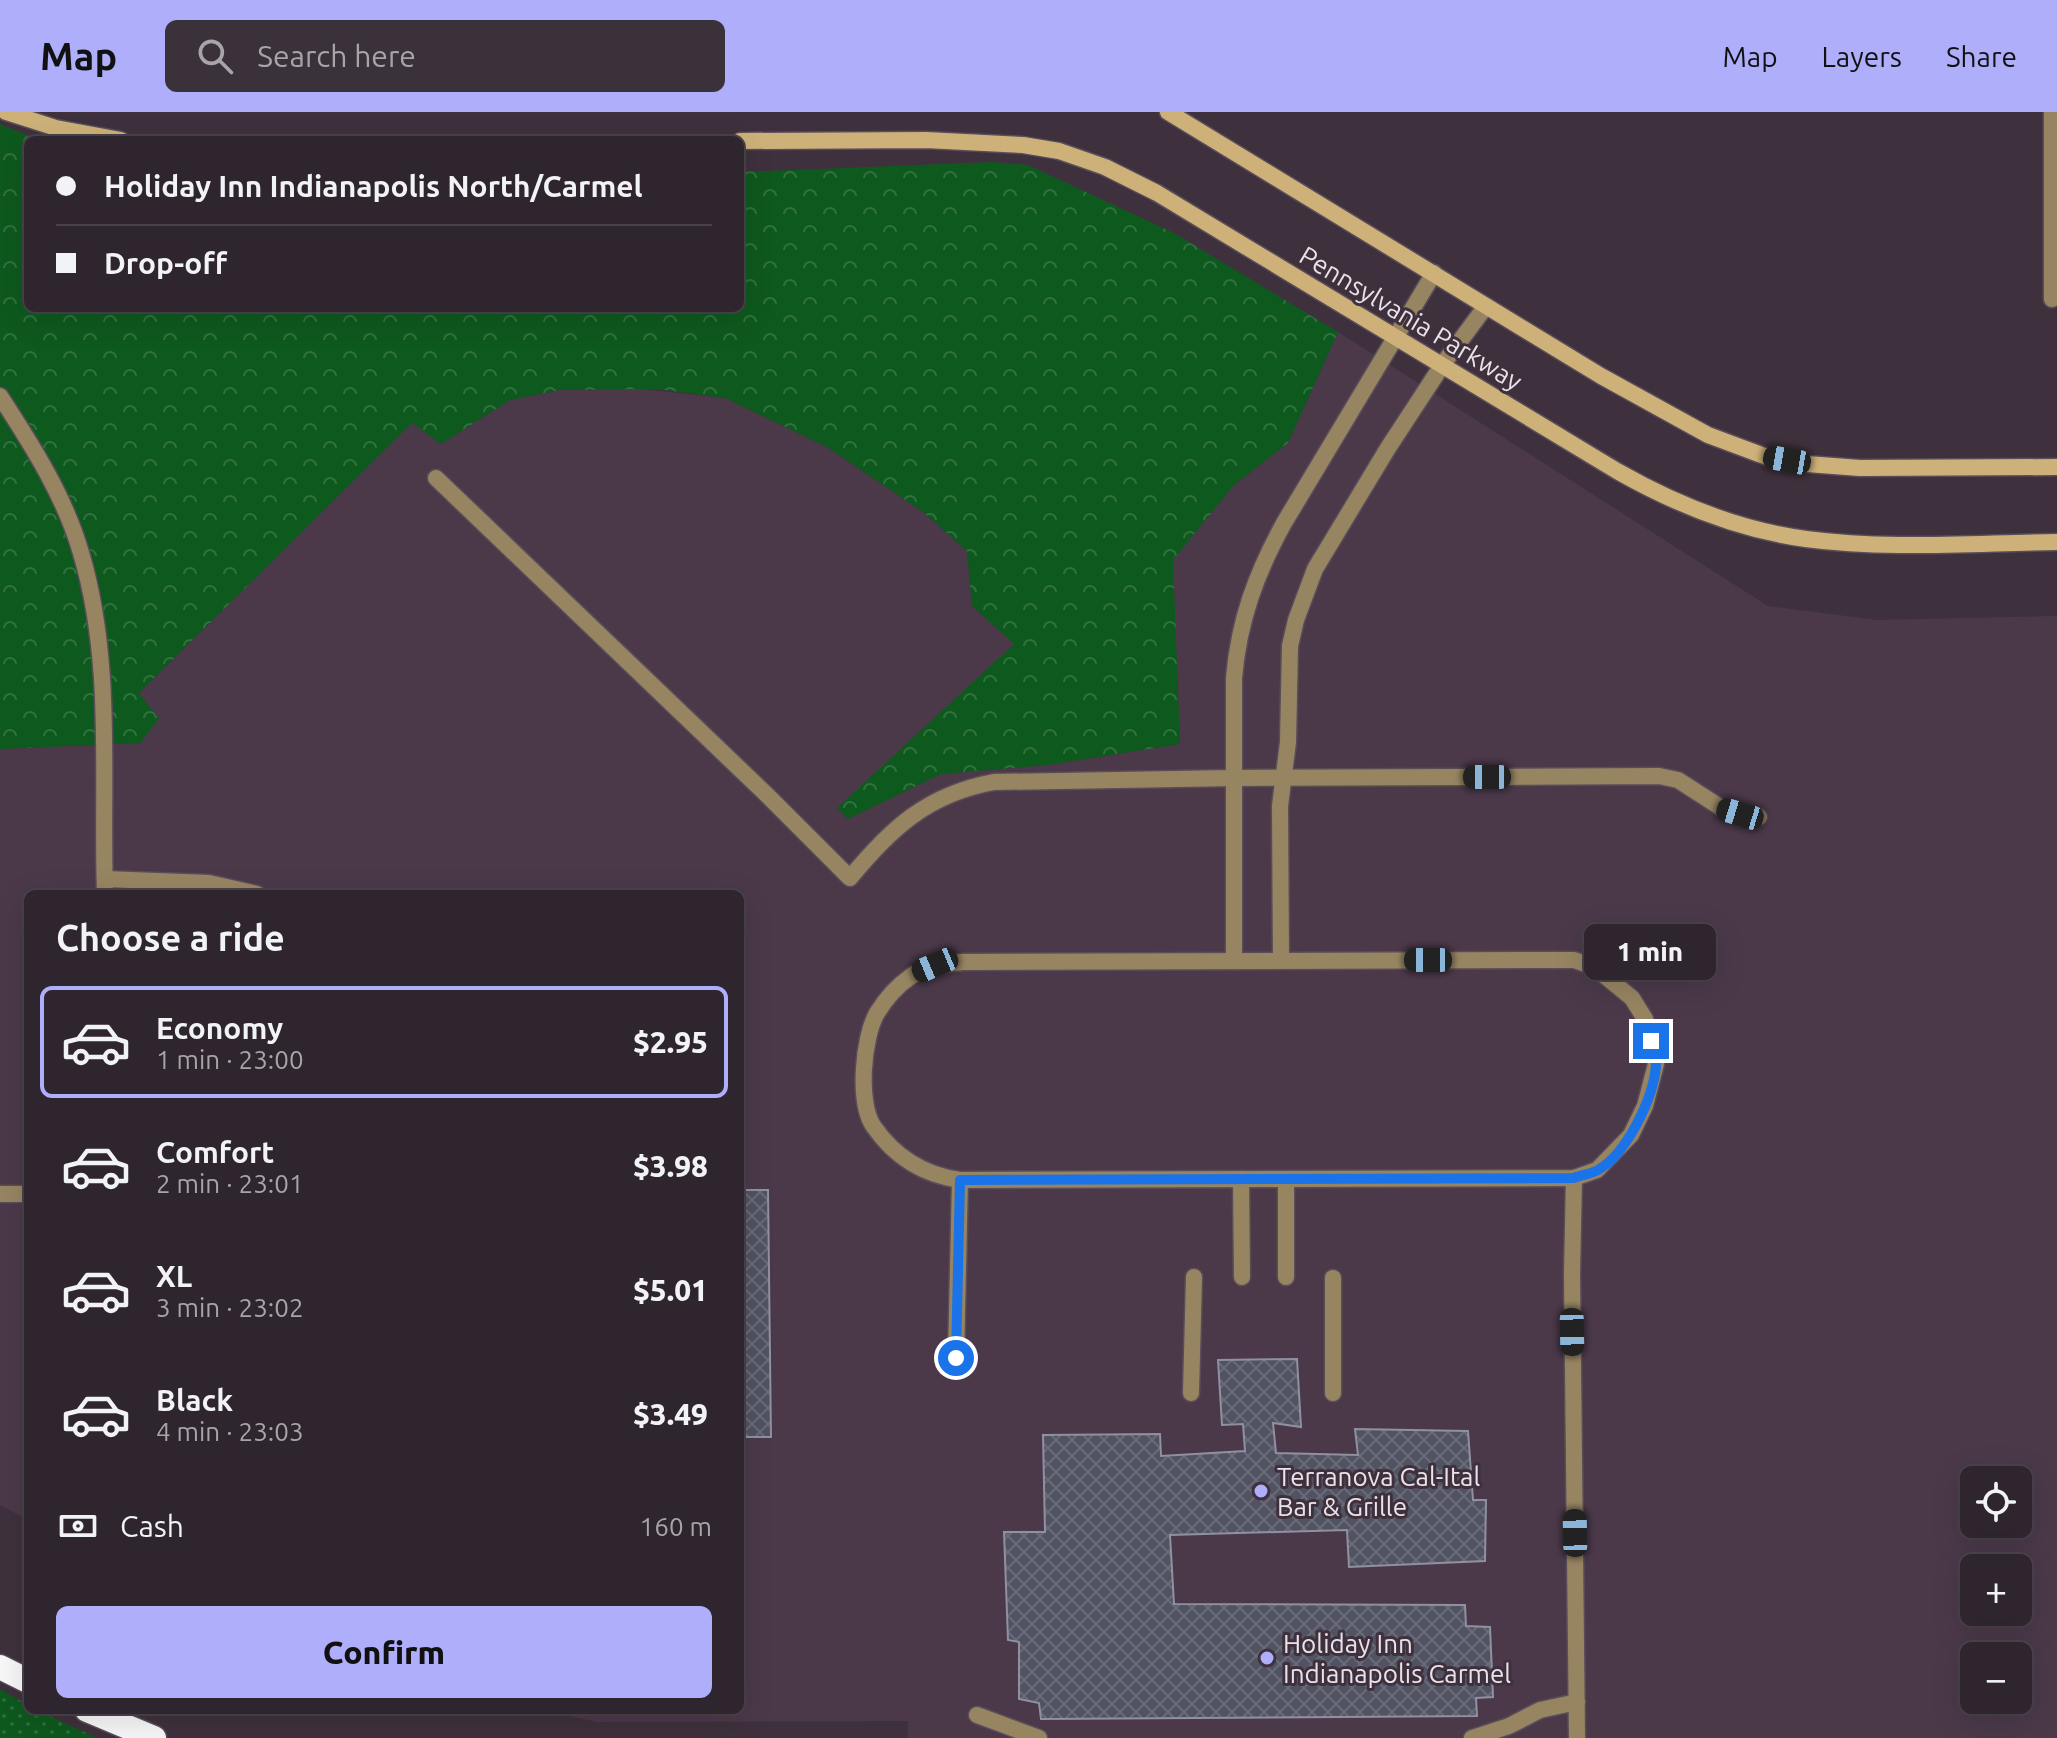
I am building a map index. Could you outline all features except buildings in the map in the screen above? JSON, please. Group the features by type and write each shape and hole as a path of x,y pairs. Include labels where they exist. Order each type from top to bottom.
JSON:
{"highway":[{"path":"0,1667 24,1679"},
{"path":"97,1714 154,1738"}],"main road":[{"path":"6,112 56,128 99,136"},
{"name":"Pennsylvania Parkway","path":"1168,112 1676,420 1708,435 1767,457 1807,464 1860,468 2057,467"},
{"name":"Pennsylvania Parkway","path":"744,141 926,140 1023,145 1059,151 1105,167 1157,193 1648,489 1734,523 1773,533 1835,542 2057,542"}],"street":[{"path":"2052,112 2052,299"},
{"path":"1234,961 1234,678 1238,639 1262,563 1394,335 1434,273"},
{"path":"1281,960 1280,806 1288,742 1290,646 1303,595 1315,569 1388,448 1443,364 1486,306"},
{"path":"0,396 54,486 81,551 89,581 103,688 105,887 209,883 240,890"},
{"path":"436,478 850,878 872,851 916,811 965,787 994,782 1659,776 1678,780 1723,809 1759,817"},
{"path":"1281,960 1574,960 1594,967 1632,998 1645,1019 1656,1064 1645,1106 1631,1135 1612,1158 1597,1170 1574,1178 960,1180 939,1177 918,1169 900,1156 872,1125 864,1087 865,1053 876,1015 912,975 935,965 963,962 1281,960"},
{"path":"1574,1178 1572,1275 1577,1738"},
{"path":"1241,1179 1242,1277"},
{"path":"1286,1179 1286,1277"},
{"path":"956,1358 960,1180"},
{"path":"0,1194 24,1194"},
{"path":"1191,1393 1194,1277"},
{"path":"1333,1278 1333,1393"},
{"path":"1472,1738 1509,1726 1540,1710 1577,1702"},
{"path":"977,1715 1039,1738"}],"shaded area":[{"path":"1338,332 1768,606 1877,620 2057,616 2057,1738 908,1738 908,1721 597,1722 560,1714 744,1714 744,890 24,890 24,1518 0,1505 0,749 140,743 139,693 412,422 441,444 510,400 560,390 633,388 725,398 827,447 923,512 967,551 972,606 1015,644 838,808 847,819 941,774 1047,765 1180,744 1172,560 1234,485 1288,443"}],"green space":[{"path":"0,124 29,136 24,136 24,312 744,312 744,172 992,162 1028,165 1174,233 1338,332 1288,443 1234,485 1173,560 1180,744 1047,765 941,774 848,819 837,808 1014,644 972,606 967,551 923,512 827,447 725,398 657,389 560,390 510,400 441,444 412,423 139,693 159,719 140,743 0,749"},
{"path":"0,1689 24,1703 24,1714 46,1714 97,1738 0,1738"}],"place":[{"name":"Terranova Cal-Ital Bar & Grille","path":"1261,1491"},
{"name":"Holiday Inn Indianapolis Carmel","path":"1267,1658"}],"route":[{"path":"956,1358 960,1180 1574,1178 1597,1170 1631,1135 1645,1106 1656,1064 1651,1041"}]}
